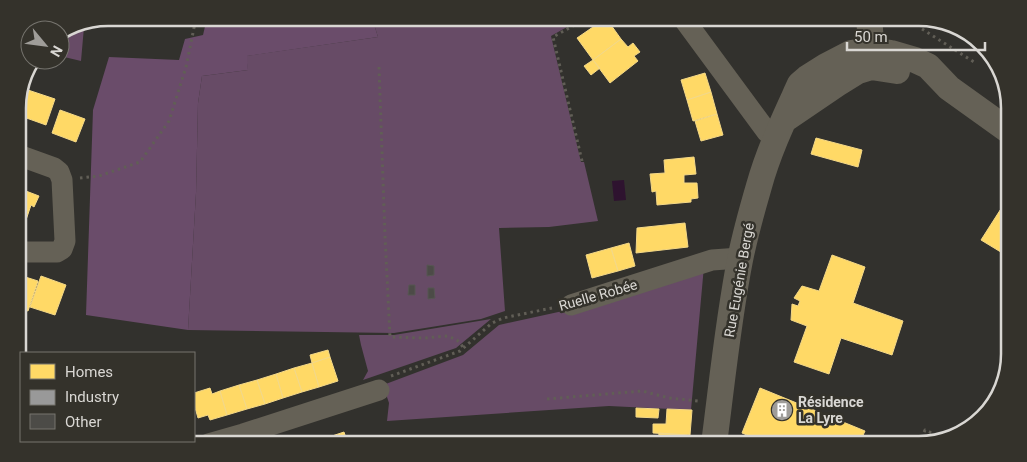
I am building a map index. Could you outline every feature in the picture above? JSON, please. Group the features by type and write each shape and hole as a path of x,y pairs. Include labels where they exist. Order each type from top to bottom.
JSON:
{"street":[{"path":"689,26 767,132 780,128 882,51 901,55 928,66 949,88 1001,125"},
{"path":"869,26 871,59"},
{"name":"Rue Eugénie Bergé","path":"715,436 740,258 759,185 780,128"},
{"path":"26,158 54,168 59,172 62,180 65,241 62,249 57,252 26,252"},
{"name":"Ruelle Robée","path":"571,305 712,260 740,258"},
{"path":"236,436 379,390"}],"path":[{"path":"62,180 99,176 140,162 169,121 186,66 194,26"},
{"path":"573,26 553,37 582,161"},
{"path":"922,28 974,62"},
{"path":"379,67 390,337 424,338 448,336 457,340 464,348"},
{"name":"Ruelle Robée","path":"379,390 381,380 460,351 492,323 503,318 571,305"},
{"path":"547,399 642,391 669,398 720,403"},
{"path":"922,436 925,430 934,434"}],"shaded area":[{"path":"205,26 375,26 378,37 247,56 248,70 202,76 198,103 196,193 188,330 86,315 93,110 109,57 179,60 185,39 203,35"},
{"path":"375,26 569,26 551,36 581,162 584,162 598,221 549,227 499,228 505,311 481,319 394,333 188,330 196,193 198,103 202,76 248,70 246,56 378,37"},
{"path":"84,30 81,61 70,58 70,36"},
{"path":"624,180 626,200 614,201 612,181"},
{"path":"704,266 691,410 609,406 387,421 389,403 383,385 463,355 499,325 572,309"},
{"path":"491,319 456,348 363,380 368,371 359,335 394,335"}],"building: Homes":[{"path":"594,26 612,26 621,39 593,60 577,38"},
{"path":"621,39 628,47 633,43 640,52 634,56 638,61 610,83 593,60"},
{"path":"593,60 600,68 591,75 584,66"},
{"path":"705,73 711,92 687,100 681,80"},
{"path":"28,90 55,99 46,125 26,118"},
{"path":"711,92 717,114 693,121 687,100"},
{"path":"60,110 85,119 76,142 52,133"},
{"path":"717,114 723,135 701,141 695,121"},
{"path":"816,138 862,150 858,167 811,154"},
{"path":"694,157 696,174 684,175 684,183 697,183 698,198 691,199 691,202 657,205 656,191 652,192 650,174 665,173 664,160"},
{"path":"26,191 39,196 34,207 31,205 26,220"},
{"path":"1001,209 1001,252 981,240"},
{"path":"685,223 688,247 636,253 637,228"},
{"path":"629,243 635,266 618,271 611,248"},
{"path":"611,248 618,271 592,278 586,255"},
{"path":"832,255 865,267 853,303 903,321 892,355 841,338 829,374 794,362 807,326 791,320 792,304 798,306 800,301 794,298 802,286 819,291"},
{"path":"41,276 66,285 55,315 30,307"},
{"path":"26,277 38,281 28,311 26,310"},
{"path":"328,350 330,357 312,363 310,355"},
{"path":"330,357 338,381 319,387 312,363"},
{"path":"312,363 319,387 302,392 294,368"},
{"path":"294,368 302,392 283,398 276,374"},
{"path":"276,374 283,398 265,404 257,380"},
{"path":"257,380 265,404 247,409 239,385"},
{"path":"239,385 247,409 227,415 220,391"},
{"path":"210,388 212,394 220,391 227,415 210,420 208,415 198,418 195,408 195,393"},
{"name":"Résidence La Lyre","path":"760,388 865,431 863,436 749,436 742,433"},
{"path":"636,408 659,409 658,418 636,417"},
{"path":"667,409 692,410 690,435 653,433 653,424 666,424"},
{"path":"344,432 345,436 332,436"},
{"path":"659,433 687,435 687,436 659,436"}],"building: Other":[{"path":"427,265 434,266 434,275 427,276"},
{"path":"409,285 415,285 415,295 408,295"},
{"path":"428,288 434,288 435,298 428,299"}],"place":[{"name":"Résidence La Lyre","path":"782,410"}]}
